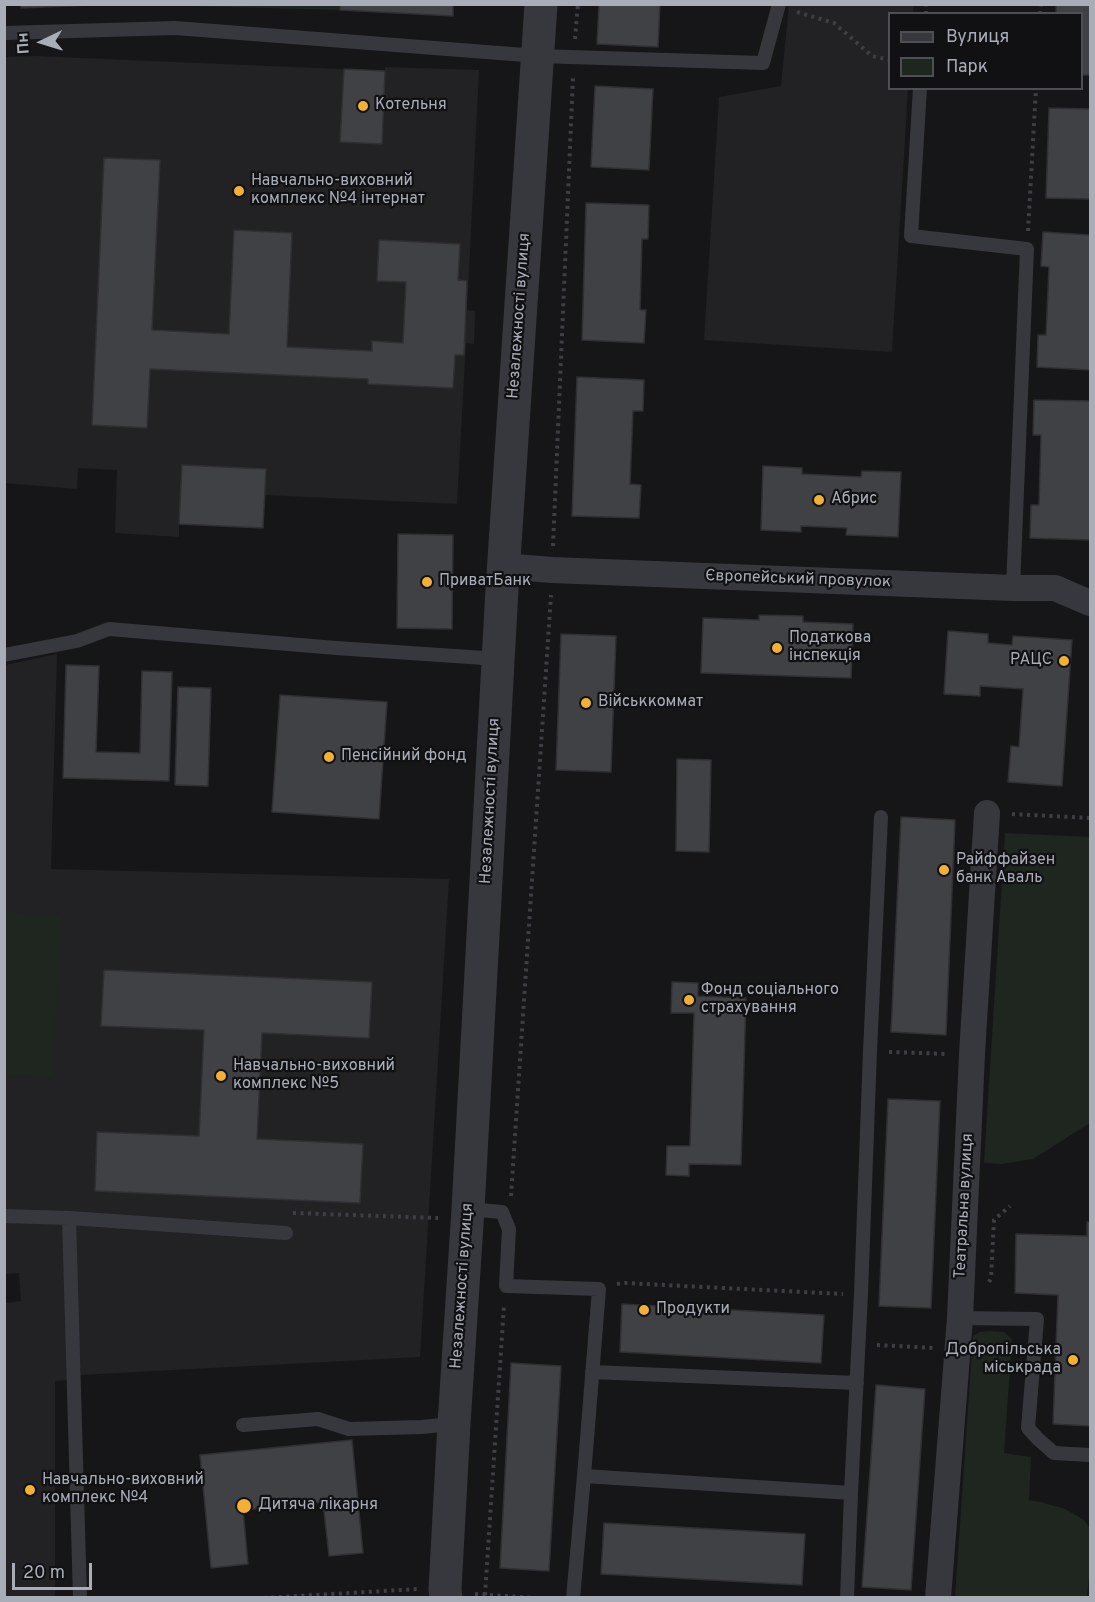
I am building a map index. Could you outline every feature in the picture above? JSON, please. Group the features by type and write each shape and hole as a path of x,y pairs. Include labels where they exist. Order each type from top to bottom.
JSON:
{"street":[{"name":"Незалежності вулиця","path":"446,1593 454,1424 454,1214 499,659 503,566 541,4"},
{"name":"Європейський провулок","path":"503,566 552,570 1055,588 1090,603"},
{"name":"Театральна вулиця","path":"938,1598 960,1317 972,1054 987,813"}],"lane":[{"path":"4,33 175,28 538,56 763,63 779,5"},
{"path":"921,90 911,236 1027,249 1013,588"},
{"path":"4,655 77,641 109,629 499,659"},
{"path":"847,1598 881,817"},
{"path":"454,1214 502,1212 509,1229 506,1286 599,1289 573,1598"},
{"path":"4,1216 69,1218 286,1233"},
{"path":"69,1218 80,1598"},
{"path":"960,1317 1037,1319 1028,1428 1054,1453 1090,1455"},
{"path":"592,1372 858,1383"},
{"path":"243,1425 318,1419 349,1429 454,1424"},
{"path":"584,1476 851,1493"}],"path":[{"path":"509,1229 552,570 578,4"},
{"path":"779,5 834,23 873,56 888,60"},
{"path":"1027,249 1036,90"},
{"path":"987,813 1090,818"},
{"path":"870,1051 972,1054"},
{"path":"286,1233 288,1213 454,1214"},
{"path":"599,1289 625,1282 861,1294"},
{"path":"485,1595 506,1286"},
{"path":"859,1344 957,1349"},
{"path":"264,1598 417,1589 534,1598"}],"shaded area":[{"path":"789,5 914,5 913,12 888,12 888,90 908,90 892,352 704,340 719,97 781,86"},
{"name":"Навчально-виховний комплекс №4 інтернат","path":"35,56 385,71 385,67 479,70 467,310 475,311 474,344 466,343 457,504 265,495 263,528 179,524 179,537 115,533 117,470 78,468 77,489 5,483 4,57"},
{"name":"Навчально-виховний комплекс №5","path":"57,654 51,869 449,879 420,1357 79,1375 68,1380 55,1381 55,1597 5,1597 5,1303 21,1301 19,1273 5,1274 5,665"}],"green space":[{"path":"154,5 340,5 340,10"},
{"path":"1005,833 1090,837 1090,1123 1033,1159 1002,1164 984,1163"},
{"path":"4,912 62,915 52,1077 5,1074"},
{"path":"989,1331 1004,1332 1012,1339 1004,1453 1031,1457 1029,1500 1065,1509 1084,1520 1090,1529 1087,1597 955,1597 973,1336"}],"building":[{"path":"21,4 114,4 21,8"},
{"path":"340,4 453,4 453,16 340,10"},
{"path":"599,4 660,4 658,47 597,44"},
{"path":"1056,4 1090,4 1090,75 1083,75 1083,12 1056,12"},
{"name":"Котельня","path":"344,69 385,71 382,144 340,142"},
{"path":"595,86 653,89 649,170 591,167"},
{"path":"1049,108 1090,109 1090,199 1046,198"},
{"path":"104,158 160,160 152,330 229,334 234,230 292,233 287,347 372,351 372,341 403,343 406,282 377,281 379,240 460,244 458,280 467,281 464,355 455,355 453,388 368,384 368,379 150,369 147,428 92,425"},
{"path":"586,203 649,205 648,239 642,239 640,310 646,310 644,343 582,340"},
{"path":"1043,232 1090,235 1090,370 1037,367 1038,335 1046,335 1049,267 1041,266"},
{"path":"577,377 644,380 643,411 633,411 630,484 641,485 639,518 572,516"},
{"path":"1034,400 1090,401 1090,540 1030,538 1031,505 1039,505 1041,435 1033,435"},
{"path":"182,465 266,469 263,528 179,524"},
{"path":"763,466 802,468 802,474 861,477 862,471 901,472 898,537 846,535 847,528 801,526 801,532 761,530"},
{"path":"398,534 453,535 452,629 397,628"},
{"name":"Податкова інспекція","path":"759,615 803,616 803,622 853,624 851,678 701,673 703,618 759,620"},
{"path":"948,631 988,634 988,643 1012,645 1013,636 1072,640 1062,786 1008,782 1011,746 1019,747 1023,689 980,686 980,696 944,694"},
{"name":"Військкоммат","path":"561,634 616,636 611,772 556,770"},
{"path":"66,665 99,666 96,752 140,753 142,671 172,672 169,781 63,778"},
{"path":"178,687 211,688 208,786 175,785"},
{"name":"Пенсійний фонд","path":"280,695 387,702 379,819 272,812"},
{"path":"677,759 711,760 709,852 676,851"},
{"path":"901,817 955,820 946,1035 891,1032"},
{"path":"104,970 372,982 369,1038 262,1033 257,1139 363,1144 360,1203 95,1191 97,1132 199,1136 204,1030 101,1026"},
{"path":"672,982 698,983 698,996 746,998 741,1165 689,1164 689,1176 666,1175 667,1146 690,1146 694,1013 671,1013"},
{"path":"888,1099 940,1101 931,1308 879,1306"},
{"name":"Добропільська міськрада","path":"1087,1222 1090,1222 1090,1426 1053,1424 1058,1295 1015,1293 1016,1234 1087,1236"},
{"path":"622,1304 824,1315 821,1363 620,1352"},
{"path":"511,1363 561,1366 549,1571 500,1568"},
{"path":"876,1385 925,1389 911,1590 862,1587"},
{"name":"Дитяча лікарня","path":"352,1440 363,1553 329,1556 323,1502 243,1510 248,1564 211,1568 200,1455"},
{"path":"604,1523 805,1534 802,1585 601,1574"}],"place":[{"name":"Котельня","path":"363,106"},
{"name":"Навчально-виховний комплекс №4 інтернат","path":"239,191"},
{"name":"Абрис","path":"819,500"},
{"name":"ПриватБанк","path":"427,582"},
{"name":"Податкова інспекція","path":"777,648"},
{"name":"РАЦС","path":"1064,661"},
{"name":"Військкоммат","path":"586,703"},
{"name":"Пенсійний фонд","path":"329,757"},
{"name":"Райффайзен банк Аваль","path":"944,870"},
{"name":"Фонд соціального страхування","path":"689,1000"},
{"name":"Навчально-виховний комплекс №5","path":"221,1076"},
{"name":"Продукти","path":"644,1310"},
{"name":"Добропільська міськрада","path":"1073,1360"},
{"name":"Навчально-виховний комплекс №4","path":"30,1490"},
{"name":"Дитяча лікарня","path":"244,1506"}]}
